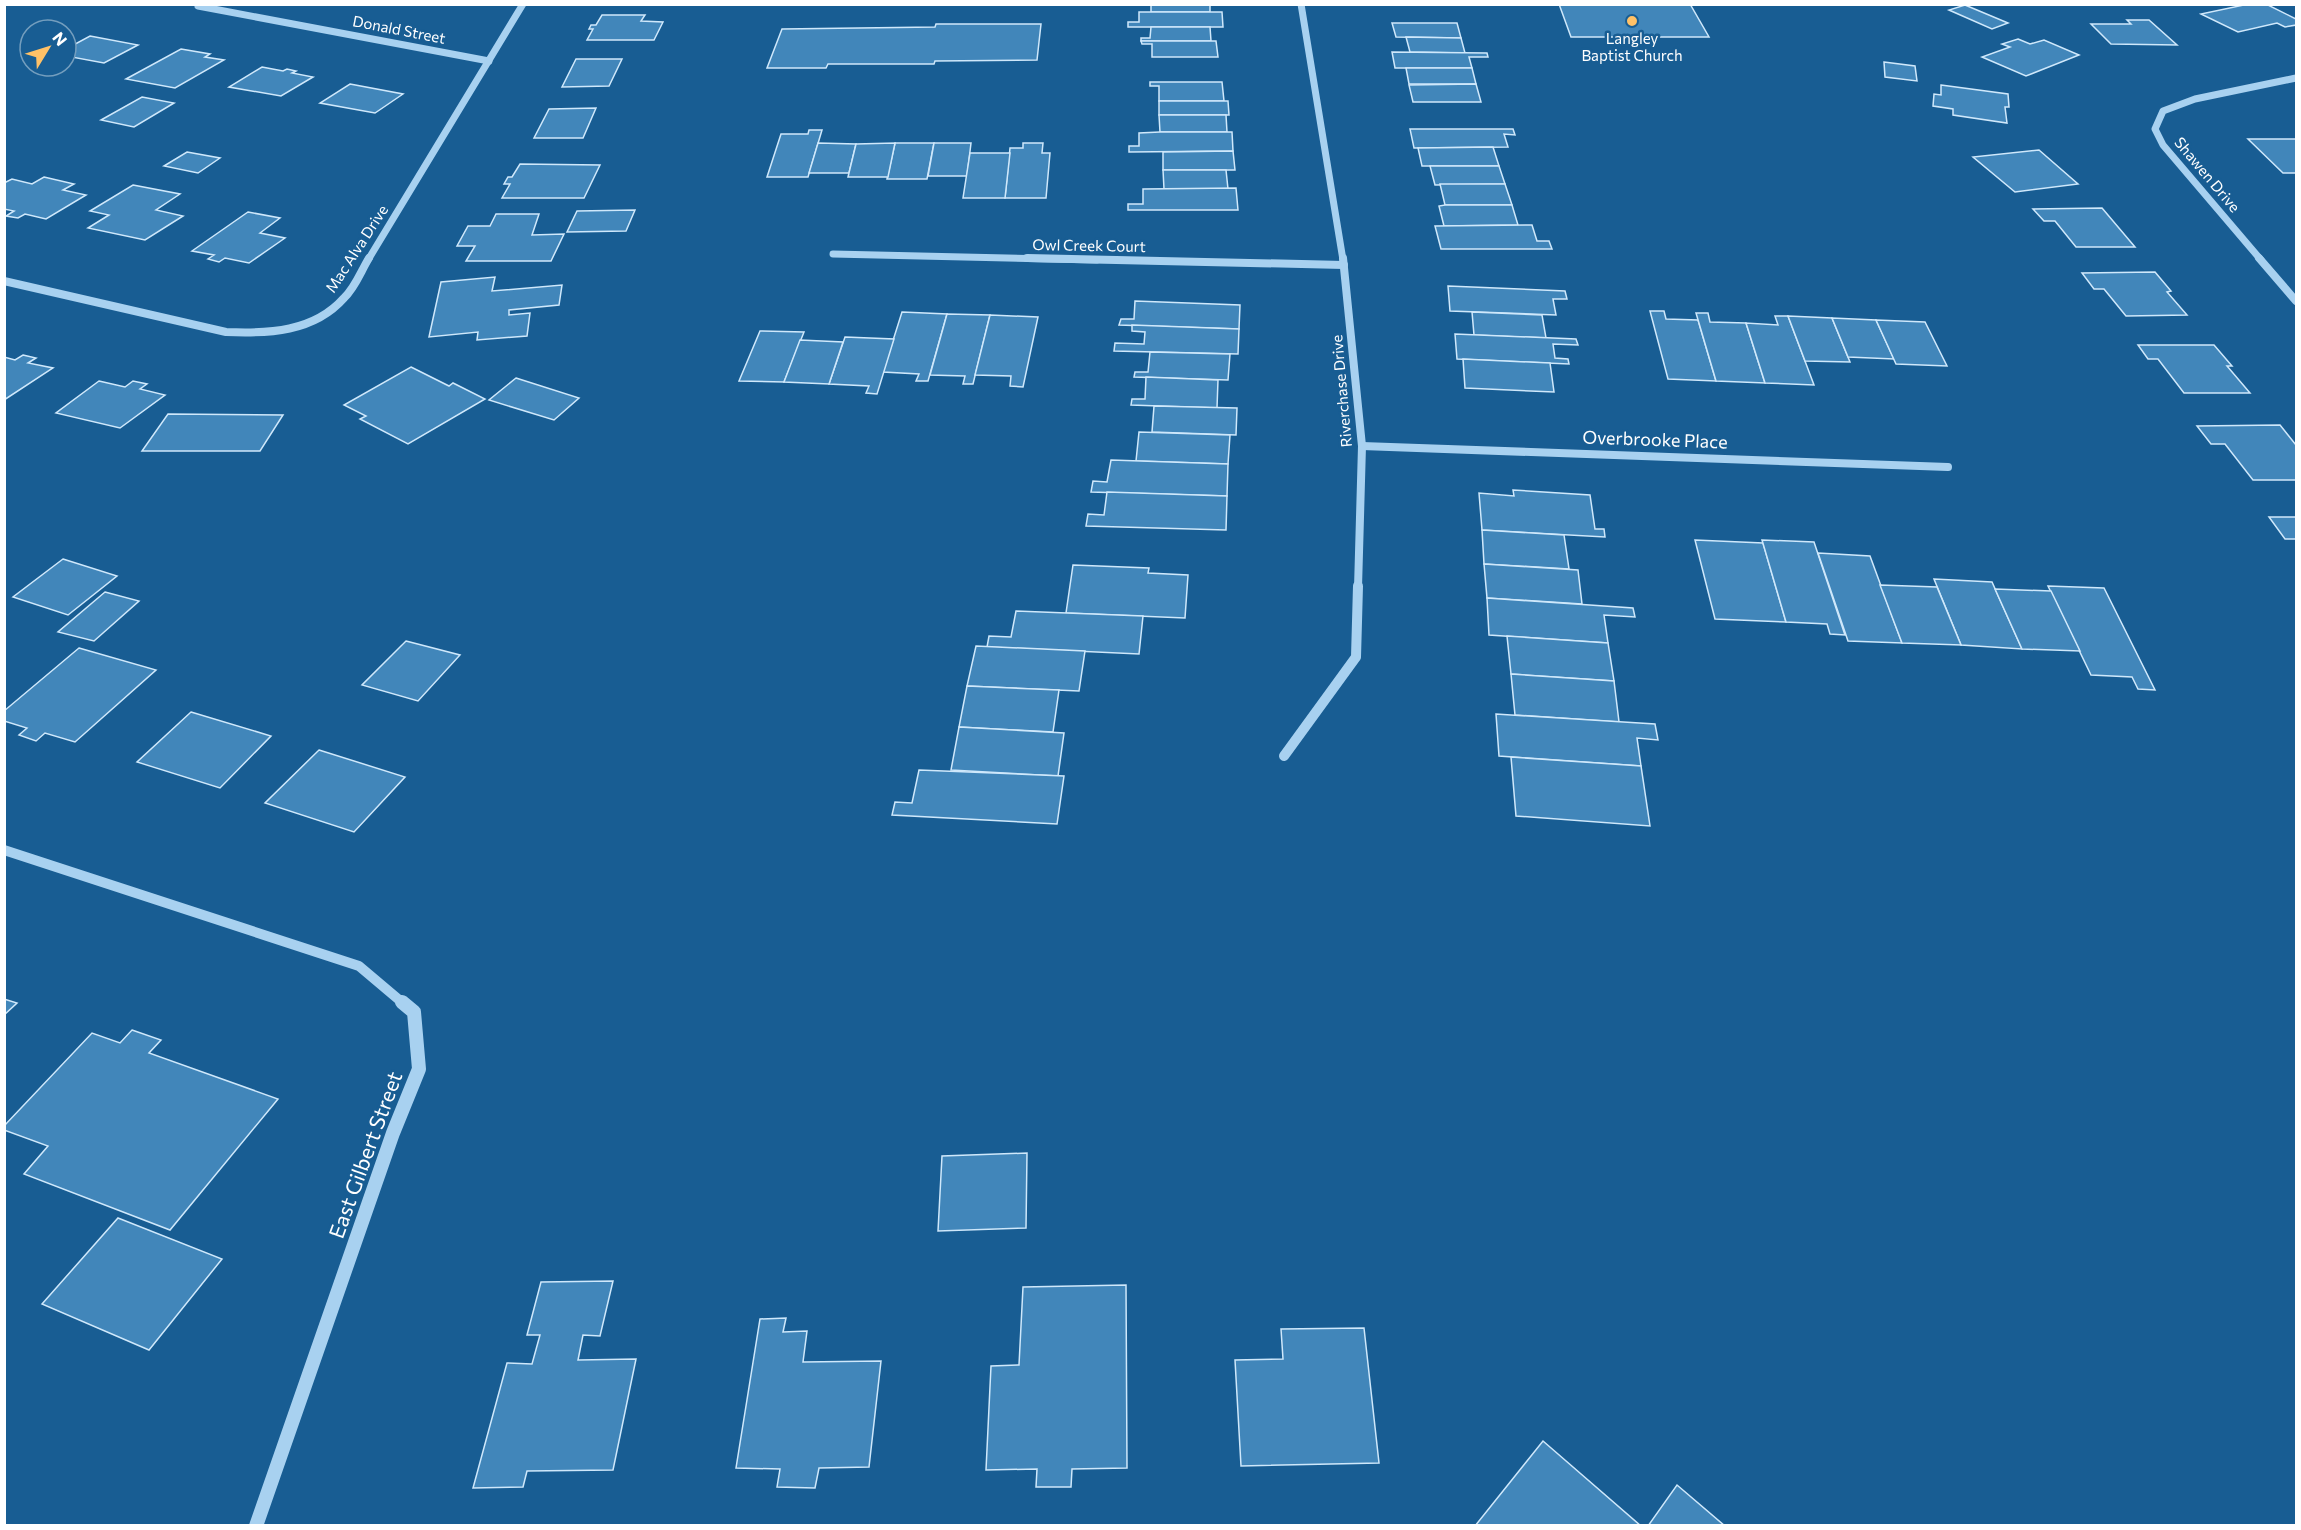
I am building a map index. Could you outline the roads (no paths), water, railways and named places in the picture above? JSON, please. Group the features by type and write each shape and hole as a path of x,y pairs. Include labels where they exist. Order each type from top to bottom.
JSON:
{"street":[{"name":"Mac Alva Drive","path":"4,281 226,332 263,334 297,328 324,316 345,298 524,4"},
{"name":"Riverchase Drive","path":"1284,756 1356,657 1362,446 1344,265 1301,4"},
{"name":"Donald Street","path":"198,6 489,61"},
{"name":"Shawen Drive","path":"2296,78 2184,103 2163,111 2155,129 2163,145 2296,301"},
{"name":"Owl Creek Court","path":"833,254 1344,265"},
{"name":"Overbrooke Place","path":"1362,446 1947,467"},
{"name":"East Gilbert Street","path":"4,850 359,966 414,1012 418,1069 393,1133 256,1526"}],"place":[{"name":"Langley Baptist Church","path":"1632,21"}]}
